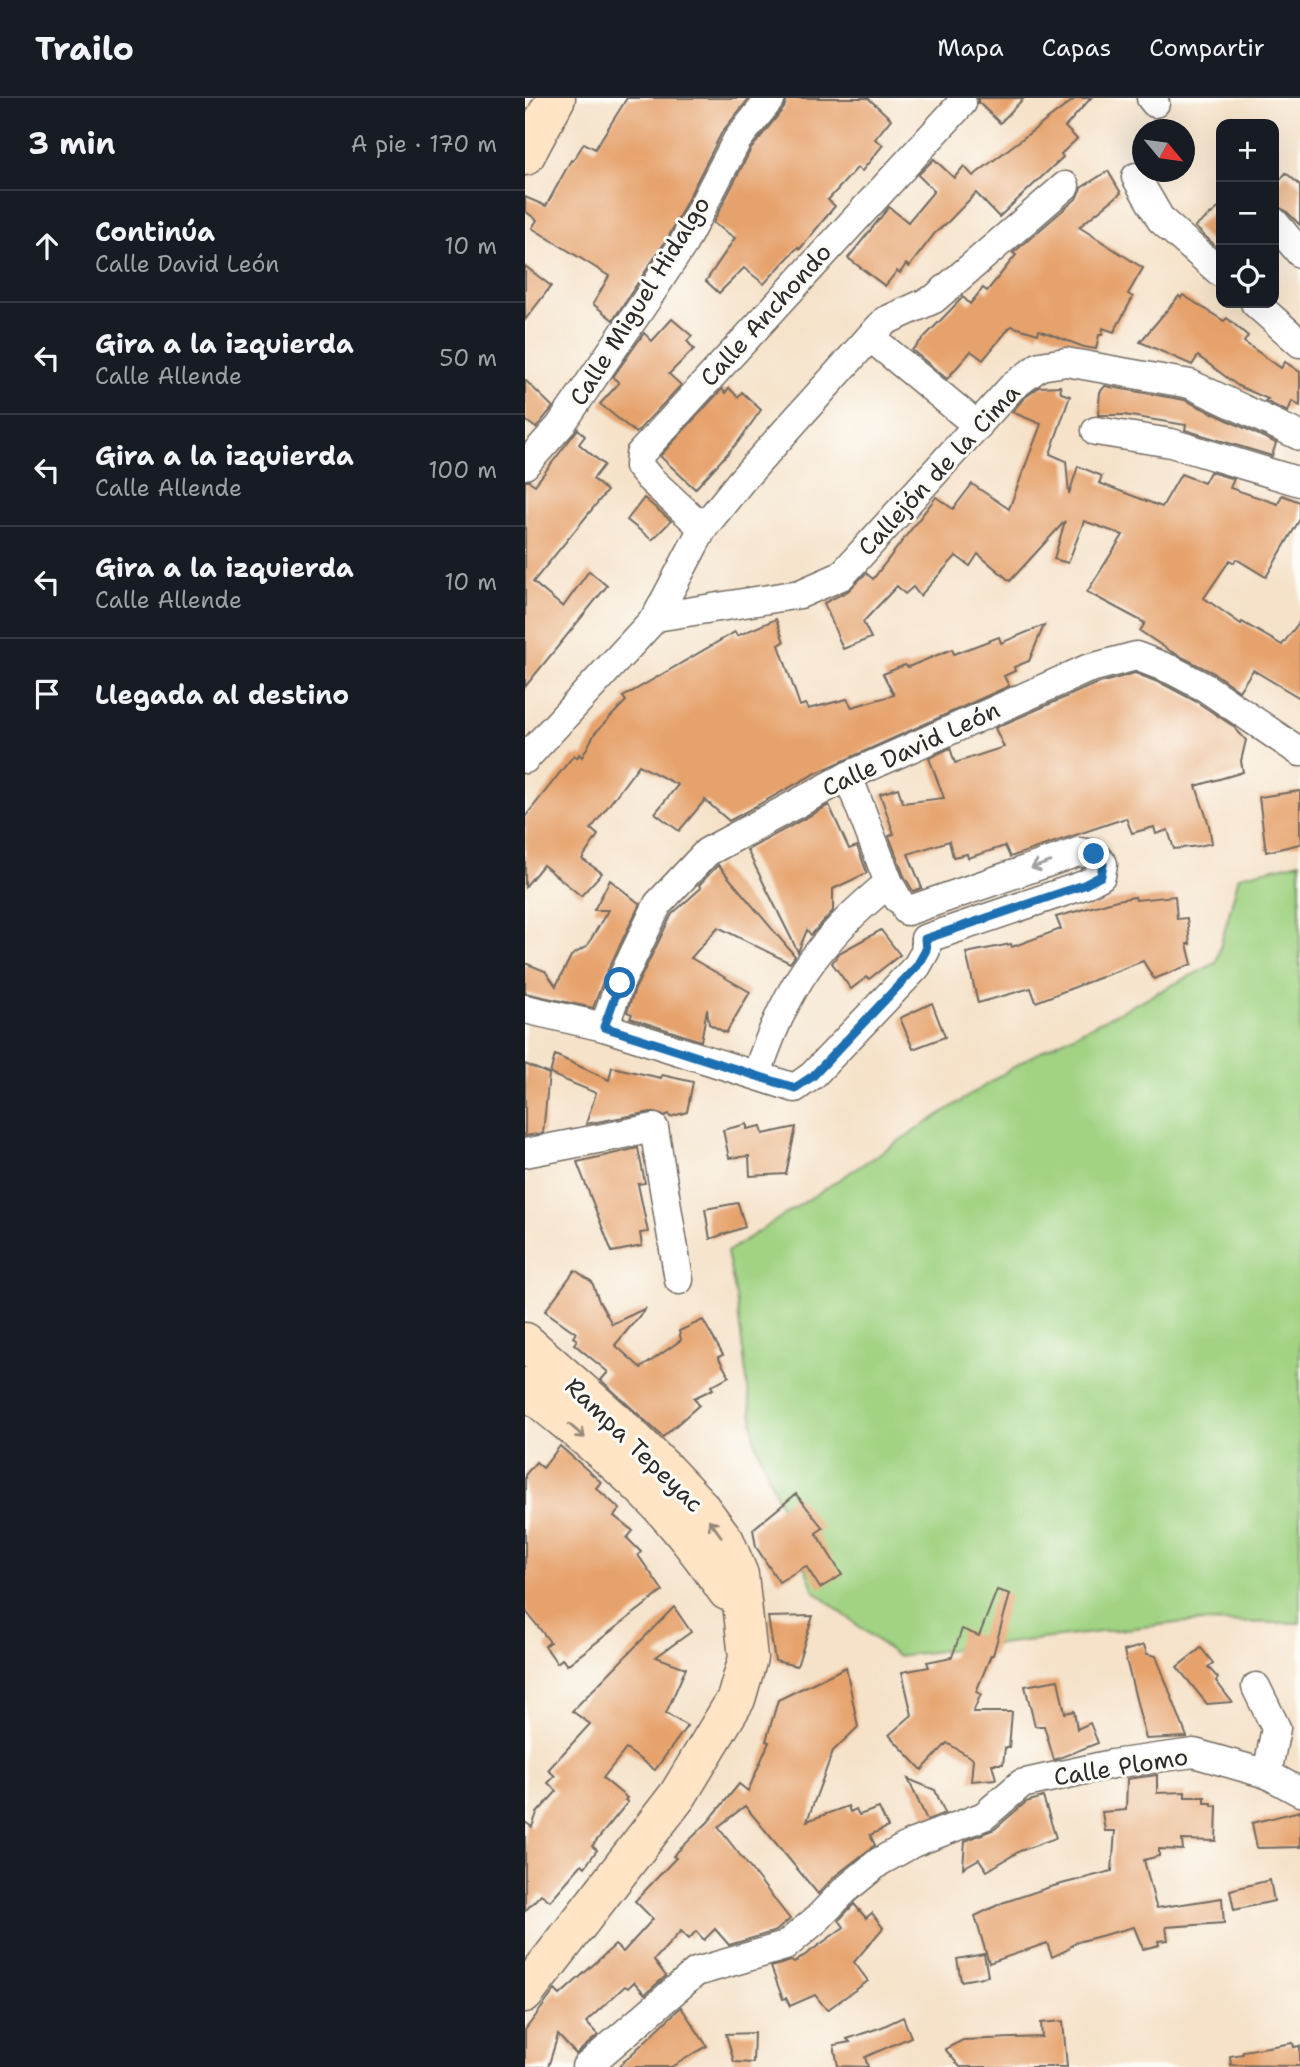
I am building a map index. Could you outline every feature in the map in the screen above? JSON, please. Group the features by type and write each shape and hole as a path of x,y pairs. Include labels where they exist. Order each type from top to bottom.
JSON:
{"main road":[{"path":"525,156 556,98"},
{"name":"Rampa Tepeyac","path":"525,1342 617,1423 699,1506 725,1541 739,1576 744,1615"},
{"name":"Rampa Tepeyac","path":"525,1387 647,1492 710,1565 744,1615"},
{"path":"525,1993 678,1795 736,1699 748,1658 744,1615"}],"street":[{"name":"Calle Miguel Hidalgo","path":"525,465 560,426 645,302 683,244 737,140 771,98"},
{"name":"Calle Anchondo","path":"703,528 649,478 639,466 640,454 962,103"},
{"path":"1139,182 1161,219 1216,268"},
{"path":"525,760 656,617 703,528 741,481 885,321 934,299 1065,186"},
{"path":"1279,228 1300,253"},
{"path":"1261,308 1300,343"},
{"path":"870,337 978,426"},
{"name":"Callejón de la Cima","path":"656,617 800,594 841,576 1012,387 1040,366 1066,362 1189,384 1300,436"},
{"path":"1096,431 1171,443 1300,482"},
{"name":"Calle David León","path":"604,1027 620,983 658,904 707,852 848,776 1087,669 1136,656 1172,670 1206,688 1300,752"},
{"path":"525,1009 604,1027 795,1088 813,1076 917,966 926,950 925,939 889,883 848,776"},
{"path":"907,911 1078,852 1094,854 1103,864 1101,876 1084,885 925,939"},
{"path":"757,1074 780,1012 806,967 830,936 858,908 889,883"},
{"path":"525,1153 654,1128 679,1280"},
{"path":"1256,1687 1276,1728 1267,1774"},
{"name":"Calle Plomo","path":"586,2067 696,1972 785,1945 817,1920 845,1890 879,1862 912,1843 984,1816 1021,1784 1112,1764 1195,1753 1267,1774 1300,1792"}],"green space":[{"path":"1300,862 1300,1623 1185,1622 897,1656 814,1591 755,1441 736,1297 727,1252 1026,1059 1216,963 1239,876"}],"building":[{"path":"627,98 748,100 722,132 669,236 613,320 593,304 609,276 532,228 537,220 525,211 525,197 546,206 571,160 573,161 584,143 595,149"},
{"path":"787,98 868,98 891,119 875,139 883,145 862,171 857,168 828,200 835,206 800,249 798,247 764,284 744,268 719,293 706,281 735,238 713,223 751,149 784,108"},
{"path":"978,98 1024,98 1000,123 978,102"},
{"path":"1076,98 1091,98 1065,127 1077,139 1061,154 1063,157 999,217 976,193 935,233 909,267 906,264 900,273 897,271 885,286 848,258 889,207 908,222 934,191 918,175 934,159 954,178 964,166 973,176"},
{"path":"1108,171 1121,193 1079,227 1143,268 1128,294 1133,297 1114,332 1103,328 1096,349 1039,330 1038,334 1011,326 983,360 971,351 947,379 912,350 963,297 970,304 983,288 987,291 1016,255 1013,253 1076,199 1081,188"},
{"path":"1286,173 1300,185 1300,225 1279,208 1279,181"},
{"path":"1216,210 1216,246 1195,227"},
{"path":"525,266 551,286 525,320"},
{"path":"1183,295 1224,321 1227,318 1248,336 1244,342 1281,368 1285,362 1300,372 1300,406 1292,401 1288,412 1265,401 1268,399 1238,386 1198,356 1192,365 1140,342 1179,296 1181,298"},
{"path":"672,319 692,336 687,341 694,349 669,374 681,385 636,433 600,404 619,383 613,377 644,333 652,341"},
{"path":"525,380 553,407 536,428 525,420"},
{"path":"1060,386 1061,393 1070,396 1050,454 1066,461 1069,494 1078,466 1102,476 1099,483 1162,507 1181,474 1204,483 1210,472 1234,479 1230,488 1278,504 1282,495 1300,502 1300,519 1266,577 1236,559 1234,563 1230,560 1204,598 1241,624 1242,622 1282,645 1300,621 1300,698 1253,670 1239,691 1214,673 1170,651 1140,631 1145,623 1087,592 1123,535 1084,521 1068,563 1054,559 1065,521 1010,581 978,554 970,566 956,556 920,596 913,587 905,594 897,586 863,622 871,638 843,649 824,603 848,591 866,573 873,579 936,497 953,509 972,484 1009,509 1041,424 1012,412 1039,387"},
{"path":"1105,386 1185,400 1276,443 1272,456 1185,430 1186,425 1124,415 1098,415 1100,392"},
{"path":"729,388 738,397 742,392 761,410 738,442 695,489 660,456 722,389 725,393"},
{"path":"578,429 585,436 579,444 604,465 593,479 607,491 533,582 563,607 589,571 607,586 525,687 525,481 535,485"},
{"path":"644,498 671,521 652,540 627,520"},
{"path":"776,619 784,642 779,645 800,706 805,704 808,709 847,699 852,707 894,695 883,674 952,649 954,654 999,637 1001,643 1044,625 1029,661 1014,667 1015,671 1004,676 1009,686 814,774 729,821 705,800 679,831 655,813 678,785 639,765 591,829 598,835 582,859 602,873 581,896 543,865 525,887 525,817 574,755 577,758 579,754 582,757 595,733 626,701 623,697 735,632 737,636"},
{"path":"1135,673 1197,702 1233,726 1246,740 1241,761 1243,772 1196,786 1212,843 1174,849 1168,830 1156,834 1154,827 1132,833 1126,818 1010,857 1005,846 968,858 967,854 953,857 949,841 908,854 922,888 913,891 904,876 889,836 894,834 880,794 898,788 903,803 944,798 929,758 950,748 955,763 1004,747 995,728 1093,685"},
{"path":"1300,791 1300,844 1266,852 1259,797"},
{"path":"829,805 849,849 857,846 867,873 833,889 833,911 811,935 807,930 798,952 747,850"},
{"path":"718,865 795,956 790,963 718,927 691,958 750,992 726,1033 709,1024 707,1009 701,1041 630,1018 632,1014 627,1012 635,989 672,914 701,888 699,885"},
{"path":"610,880 640,904 605,976 593,1008 525,993 525,963 545,971 556,986 571,956 587,946 608,910 594,910"},
{"path":"1175,896 1177,919 1187,918 1190,944 1187,944 1192,964 1154,979 1143,961 1036,1002 1031,988 978,1003 966,953 1011,944 1012,947 1061,929 1056,917 1117,900"},
{"path":"881,930 900,955 851,989 832,963 839,953"},
{"path":"932,1003 945,1037 913,1049 900,1018"},
{"path":"555,1055 609,1080 612,1067 693,1082 687,1112 670,1117 669,1114 664,1116 651,1112 586,1124 596,1093 550,1074"},
{"path":"525,1064 549,1074 543,1133 525,1136"},
{"path":"747,1124 747,1129 761,1126 763,1134 796,1127 786,1174 750,1176 749,1156 729,1158 723,1130"},
{"path":"638,1148 645,1183 638,1184 648,1232 640,1233 642,1246 612,1252 577,1162"},
{"path":"738,1203 745,1227 710,1239 705,1209"},
{"path":"575,1270 592,1282 612,1324 646,1308 615,1345 641,1368 681,1340 679,1331 703,1320 723,1355 718,1357 729,1376 711,1386 713,1389 694,1398 699,1405 663,1437 601,1380 608,1372 574,1344 577,1340 573,1337 576,1333 545,1311"},
{"path":"560,1446 601,1482 596,1488 620,1509 614,1516 633,1531 627,1538 641,1552 638,1555 663,1591 567,1665 562,1659 557,1663 545,1646 550,1642 525,1610 525,1475 536,1462 543,1468"},
{"path":"796,1494 823,1528 816,1533 842,1575 820,1588 806,1566 779,1582 756,1547 753,1529"},
{"path":"997,1590 1010,1594 993,1655 976,1692 981,1694 973,1712 1012,1712 1009,1748 1005,1748 1003,1764 992,1764 996,1779 971,1781 973,1759 947,1743 922,1770 889,1735 912,1715 902,1672 929,1667 927,1662 952,1657 962,1629 979,1636"},
{"path":"674,1607 691,1632 656,1657 686,1668 666,1713 687,1726 655,1770 626,1749 603,1778 627,1798 625,1800 628,1802 592,1846 597,1850 585,1867 582,1864 550,1901 541,1894 525,1911 525,1822 532,1827 537,1813 557,1791 548,1783 555,1776 548,1770 590,1724 572,1711"},
{"path":"813,1616 797,1666 775,1661 768,1617"},
{"path":"1144,1645 1147,1654 1156,1656 1187,1737 1146,1739 1124,1651"},
{"path":"1201,1648 1213,1663 1208,1667 1218,1678 1216,1681 1232,1702 1207,1704 1177,1667"},
{"path":"846,1667 858,1727 833,1751 807,1821 848,1806 850,1812 856,1809 859,1815 879,1808 888,1827 870,1835 875,1845 834,1877 818,1894 745,1806 718,1827 790,1919 776,1931 729,1945 715,1929 704,1940 696,1931 689,1939 681,1931 654,1960 666,1976 645,1994 634,1982 628,1988 625,1986 586,2022 598,2035 576,2054 558,2035 548,2067 525,2067 525,2030 555,1990 560,1995 615,1945 623,1952 653,1919 635,1901 739,1784 748,1791 769,1742 766,1741 778,1700"},
{"path":"1058,1680 1065,1713 1074,1711 1077,1729 1090,1723 1098,1743 1054,1760 1044,1726 1035,1726 1025,1686"},
{"path":"1157,1775 1157,1793 1185,1792 1185,1797 1205,1797 1205,1803 1217,1806 1216,1841 1182,1840 1183,1850 1159,1849 1159,1856 1144,1860 1157,1908 1222,1898 1224,1923 1166,1927 1168,1940 1158,1941 1159,1945 1143,1949 1134,1927 1074,1943 1067,1950 1052,1957 1047,1943 989,1963 975,1916 1002,1903 1050,1887 1112,1871 1115,1831 1105,1831 1102,1812 1126,1810 1127,1779"},
{"path":"908,1779 935,1790 945,1813 927,1820"},
{"path":"1043,1797 1056,1838 1020,1851 987,1871 979,1859 963,1868 965,1841 995,1829 1026,1802"},
{"path":"1300,1811 1300,1847 1257,1848 1252,1823"},
{"path":"1270,1880 1274,1901 1234,1910 1230,1890"},
{"path":"854,1904 866,1918 872,1913 883,1928 854,1962 868,1981 827,2010 815,1995 790,2006 786,1998 783,1999 771,1967 791,1961 794,1963 844,1927 839,1920"},
{"path":"984,1954 988,1976 961,1981 957,1959"},
{"path":"681,2007 707,2046 671,2067 618,2067"},
{"path":"903,2017 911,2037 865,2057 868,2067 838,2066 834,2045 850,2042 847,2039"},
{"path":"1063,2021 1067,2067 960,2067 945,2049 963,2040 1042,2037 1041,2023"},
{"path":"754,2033 753,2063 734,2062 726,2034"},
{"path":"1293,2043 1294,2047 1300,2046 1300,2066 1231,2065 1230,2056 1243,2054 1243,2051"}],"route":[{"path":"620,983 604,1027 795,1088 813,1076 917,966 926,950 925,939 1084,885 1101,876 1103,864 1094,854"}]}
